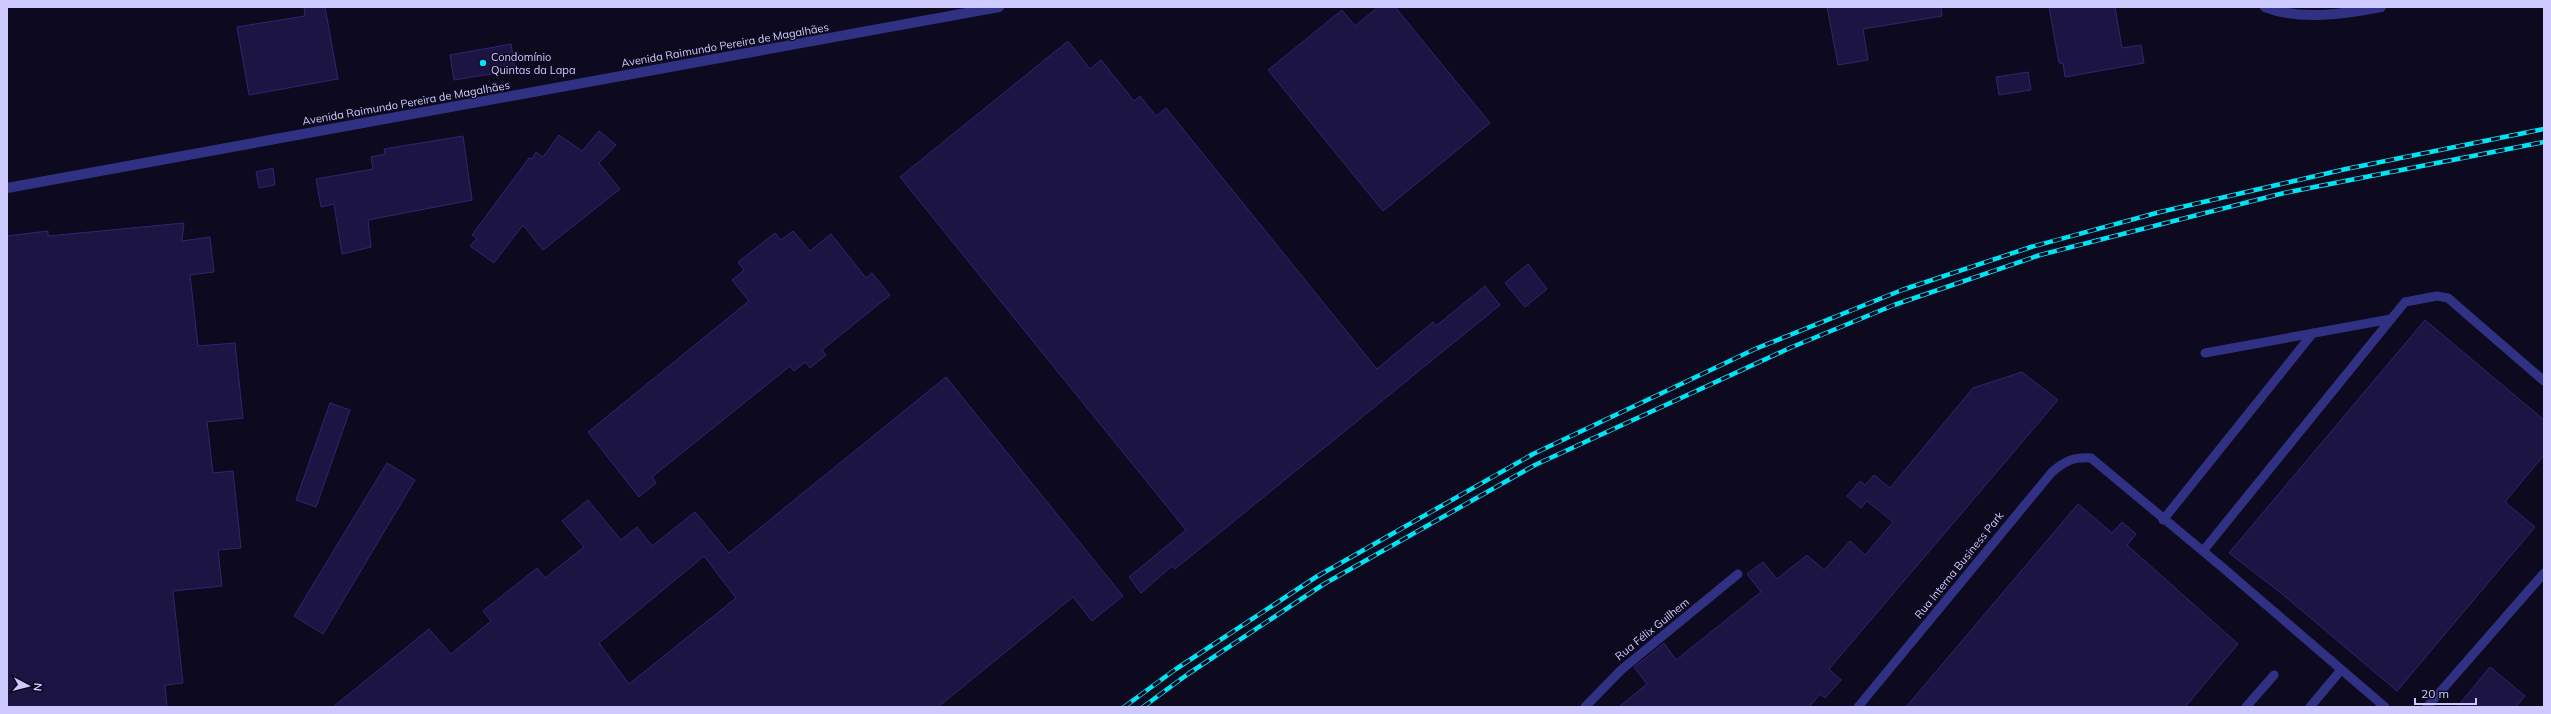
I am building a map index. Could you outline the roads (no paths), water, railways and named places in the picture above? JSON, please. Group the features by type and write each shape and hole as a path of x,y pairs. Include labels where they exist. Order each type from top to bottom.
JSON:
{"street":[{"name":"Avenida Raimundo Pereira de Magalhães","path":"7,188 999,7"},
{"path":"2265,7 2279,13 2315,14 2356,12 2381,7"}],"lane":[{"path":"2203,552 2405,302 2437,296 2448,298 2544,381"},
{"path":"2205,353 2391,319"},
{"path":"2313,333 2163,520 2203,552 2341,670 2379,705"},
{"name":"Rua Interna Business Park","path":"1858,707 2052,472 2067,460 2091,458 2163,520"},
{"path":"2427,707 2544,573"},
{"name":"Rua Félix Guilhem","path":"1585,707 1621,670 1738,574"},
{"path":"2310,707 2341,670"},
{"path":"2246,707 2274,675"}],"railway":[{"path":"1124,707 1176,669 1316,577 1533,454 1755,349 1902,290 2031,247 2160,212 2346,169 2544,129"},
{"path":"1143,707 1188,674 1324,584 1535,465 1792,347 1894,305 2040,255 2284,193 2544,142"}],"place":[{"name":"Condomínio Quintas da Lapa","path":"483,63"}]}
